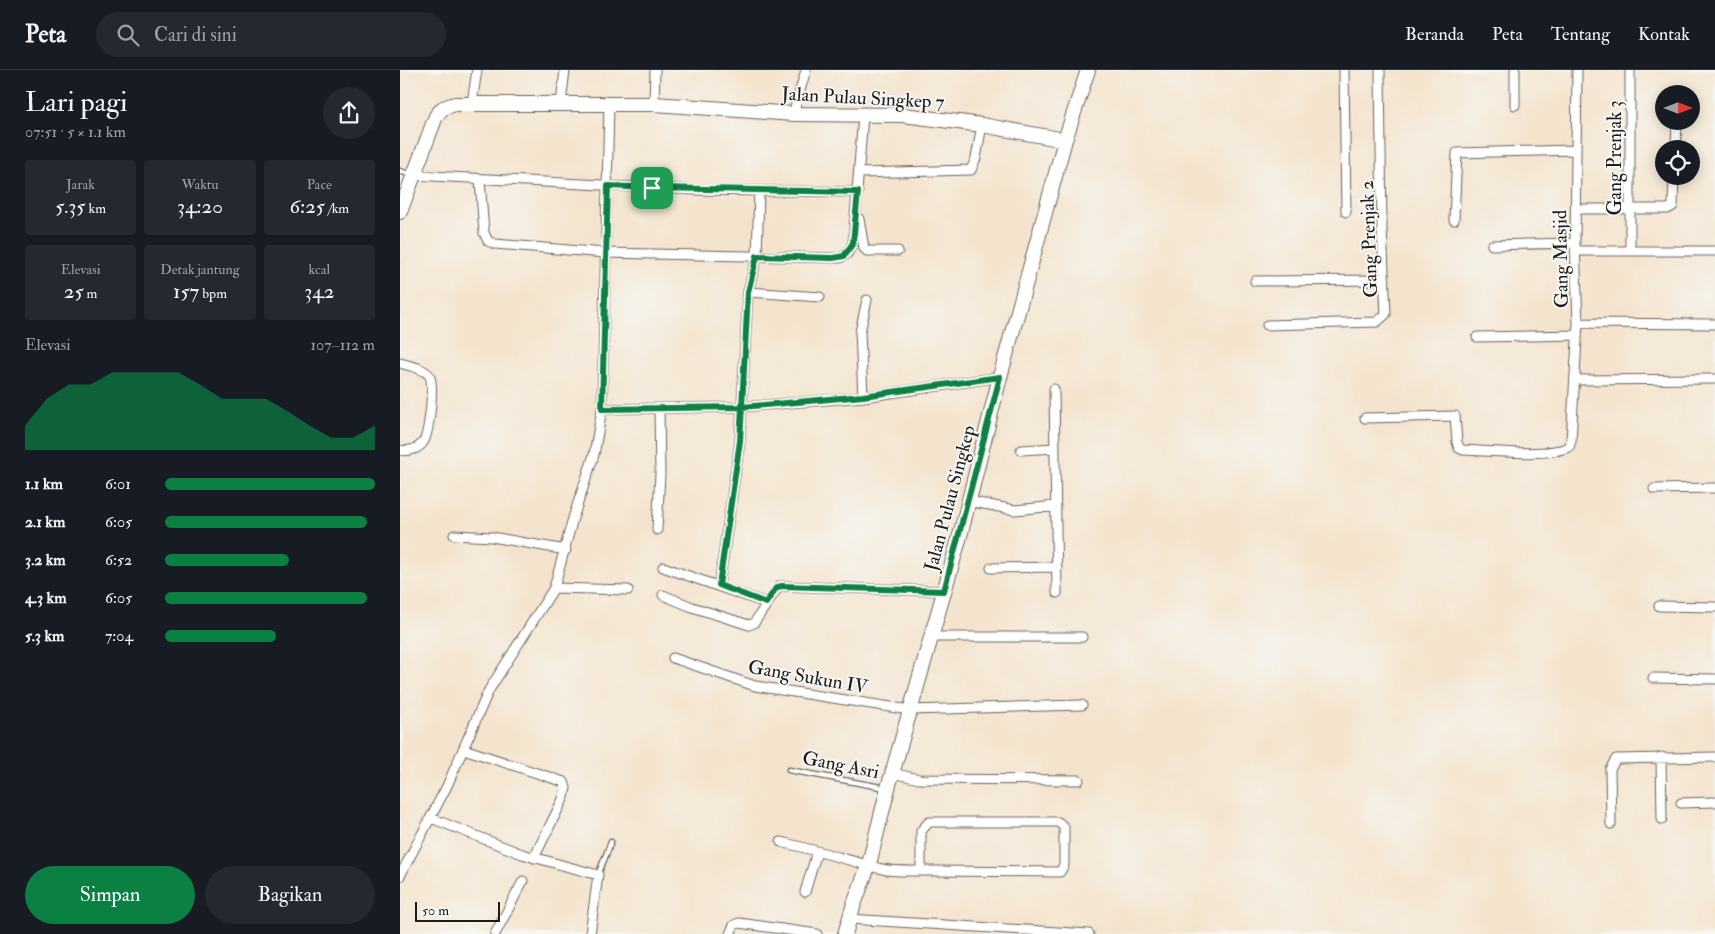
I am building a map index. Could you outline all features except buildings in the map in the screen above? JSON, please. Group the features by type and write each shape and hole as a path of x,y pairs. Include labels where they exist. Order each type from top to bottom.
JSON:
{"street":[{"path":"472,103 477,70"},
{"path":"561,103 565,70"},
{"path":"654,104 655,70"},
{"path":"793,114 806,70"},
{"name":"Jalan Pulau Singkep","path":"845,934 869,864 892,773 944,591 1065,140 1088,70"},
{"path":"1344,70 1346,212"},
{"name":"Gang Prenjak 2","path":"1267,325 1377,322 1386,314 1380,70"},
{"path":"1515,70 1515,105"},
{"name":"Gang Masjid","path":"1365,418 1455,416 1457,442 1463,450 1522,452 1559,450 1569,447 1578,323 1575,150 1577,70"},
{"name":"Gang Prenjak 3","path":"1630,70 1630,245"},
{"name":"Jalan Pulau Singkep 7","path":"402,205 406,173 436,116 443,108 455,104 654,104 793,114 903,115 982,125 1065,140"},
{"path":"400,876 431,818 464,749 489,690 554,588 566,550 573,518 596,446 602,409 609,104"},
{"path":"480,180 484,233 488,241 495,244 605,253 833,258 844,256 853,243 860,173 863,115"},
{"path":"860,173 971,170 976,158 982,125"},
{"path":"1454,220 1457,153 1575,150"},
{"path":"406,173 480,180 608,186 858,192"},
{"path":"1576,209 1668,209 1673,206 1674,185"},
{"path":"719,585 740,441 748,292 757,256 759,191"},
{"path":"857,207 864,248 875,252 898,251"},
{"path":"1492,245 1715,251"},
{"path":"1255,281 1385,280"},
{"path":"748,292 820,297"},
{"path":"863,396 860,332 866,300"},
{"path":"1578,323 1715,324"},
{"path":"1477,337 1577,334"},
{"path":"400,364 420,369 429,376 433,386 424,440 418,448 406,451 400,450"},
{"path":"602,409 742,407 863,396 1000,377"},
{"path":"1575,380 1715,378"},
{"path":"1054,389 1057,593"},
{"path":"657,530 660,474 659,409"},
{"path":"1021,450 1055,448"},
{"path":"1654,489 1715,488"},
{"path":"968,501 1015,510 1056,506"},
{"path":"454,535 507,539 566,550"},
{"path":"663,567 766,603"},
{"path":"991,568 1056,567"},
{"path":"663,596 746,625 754,623 776,588 781,586 944,591"},
{"path":"554,588 628,590"},
{"path":"1660,606 1715,607"},
{"path":"931,637 1082,637"},
{"name":"Gang Sukun IV","path":"673,658 755,686 910,710 1082,705"},
{"path":"1654,678 1715,679"},
{"path":"464,749 564,782 566,788 564,797 534,858"},
{"path":"1611,824 1610,769 1613,762 1618,758 1715,756"},
{"path":"1661,757 1662,819"},
{"path":"892,773 928,779 1078,780"},
{"path":"1681,803 1715,802"},
{"path":"431,818 534,858 598,875 590,934"},
{"path":"780,842 883,869 922,871 1060,872 1064,865 1064,827 1058,822 929,822 921,831 922,871"},
{"path":"805,892 817,852"},
{"path":"495,934 523,880"},
{"path":"849,919 1089,934"},
{"path":"730,934 734,925 746,923 817,934"}],"lane":[{"name":"Gang Asri","path":"789,770 888,788"},
{"path":"598,875 611,842"}],"route":[{"path":"652,188 608,186 602,409 742,407 740,441 719,585 766,603 776,588 781,586 944,591 960,536 1000,377 863,396 742,407 748,292 757,256 833,258 844,256 850,250 853,243 858,192 652,188"}]}
